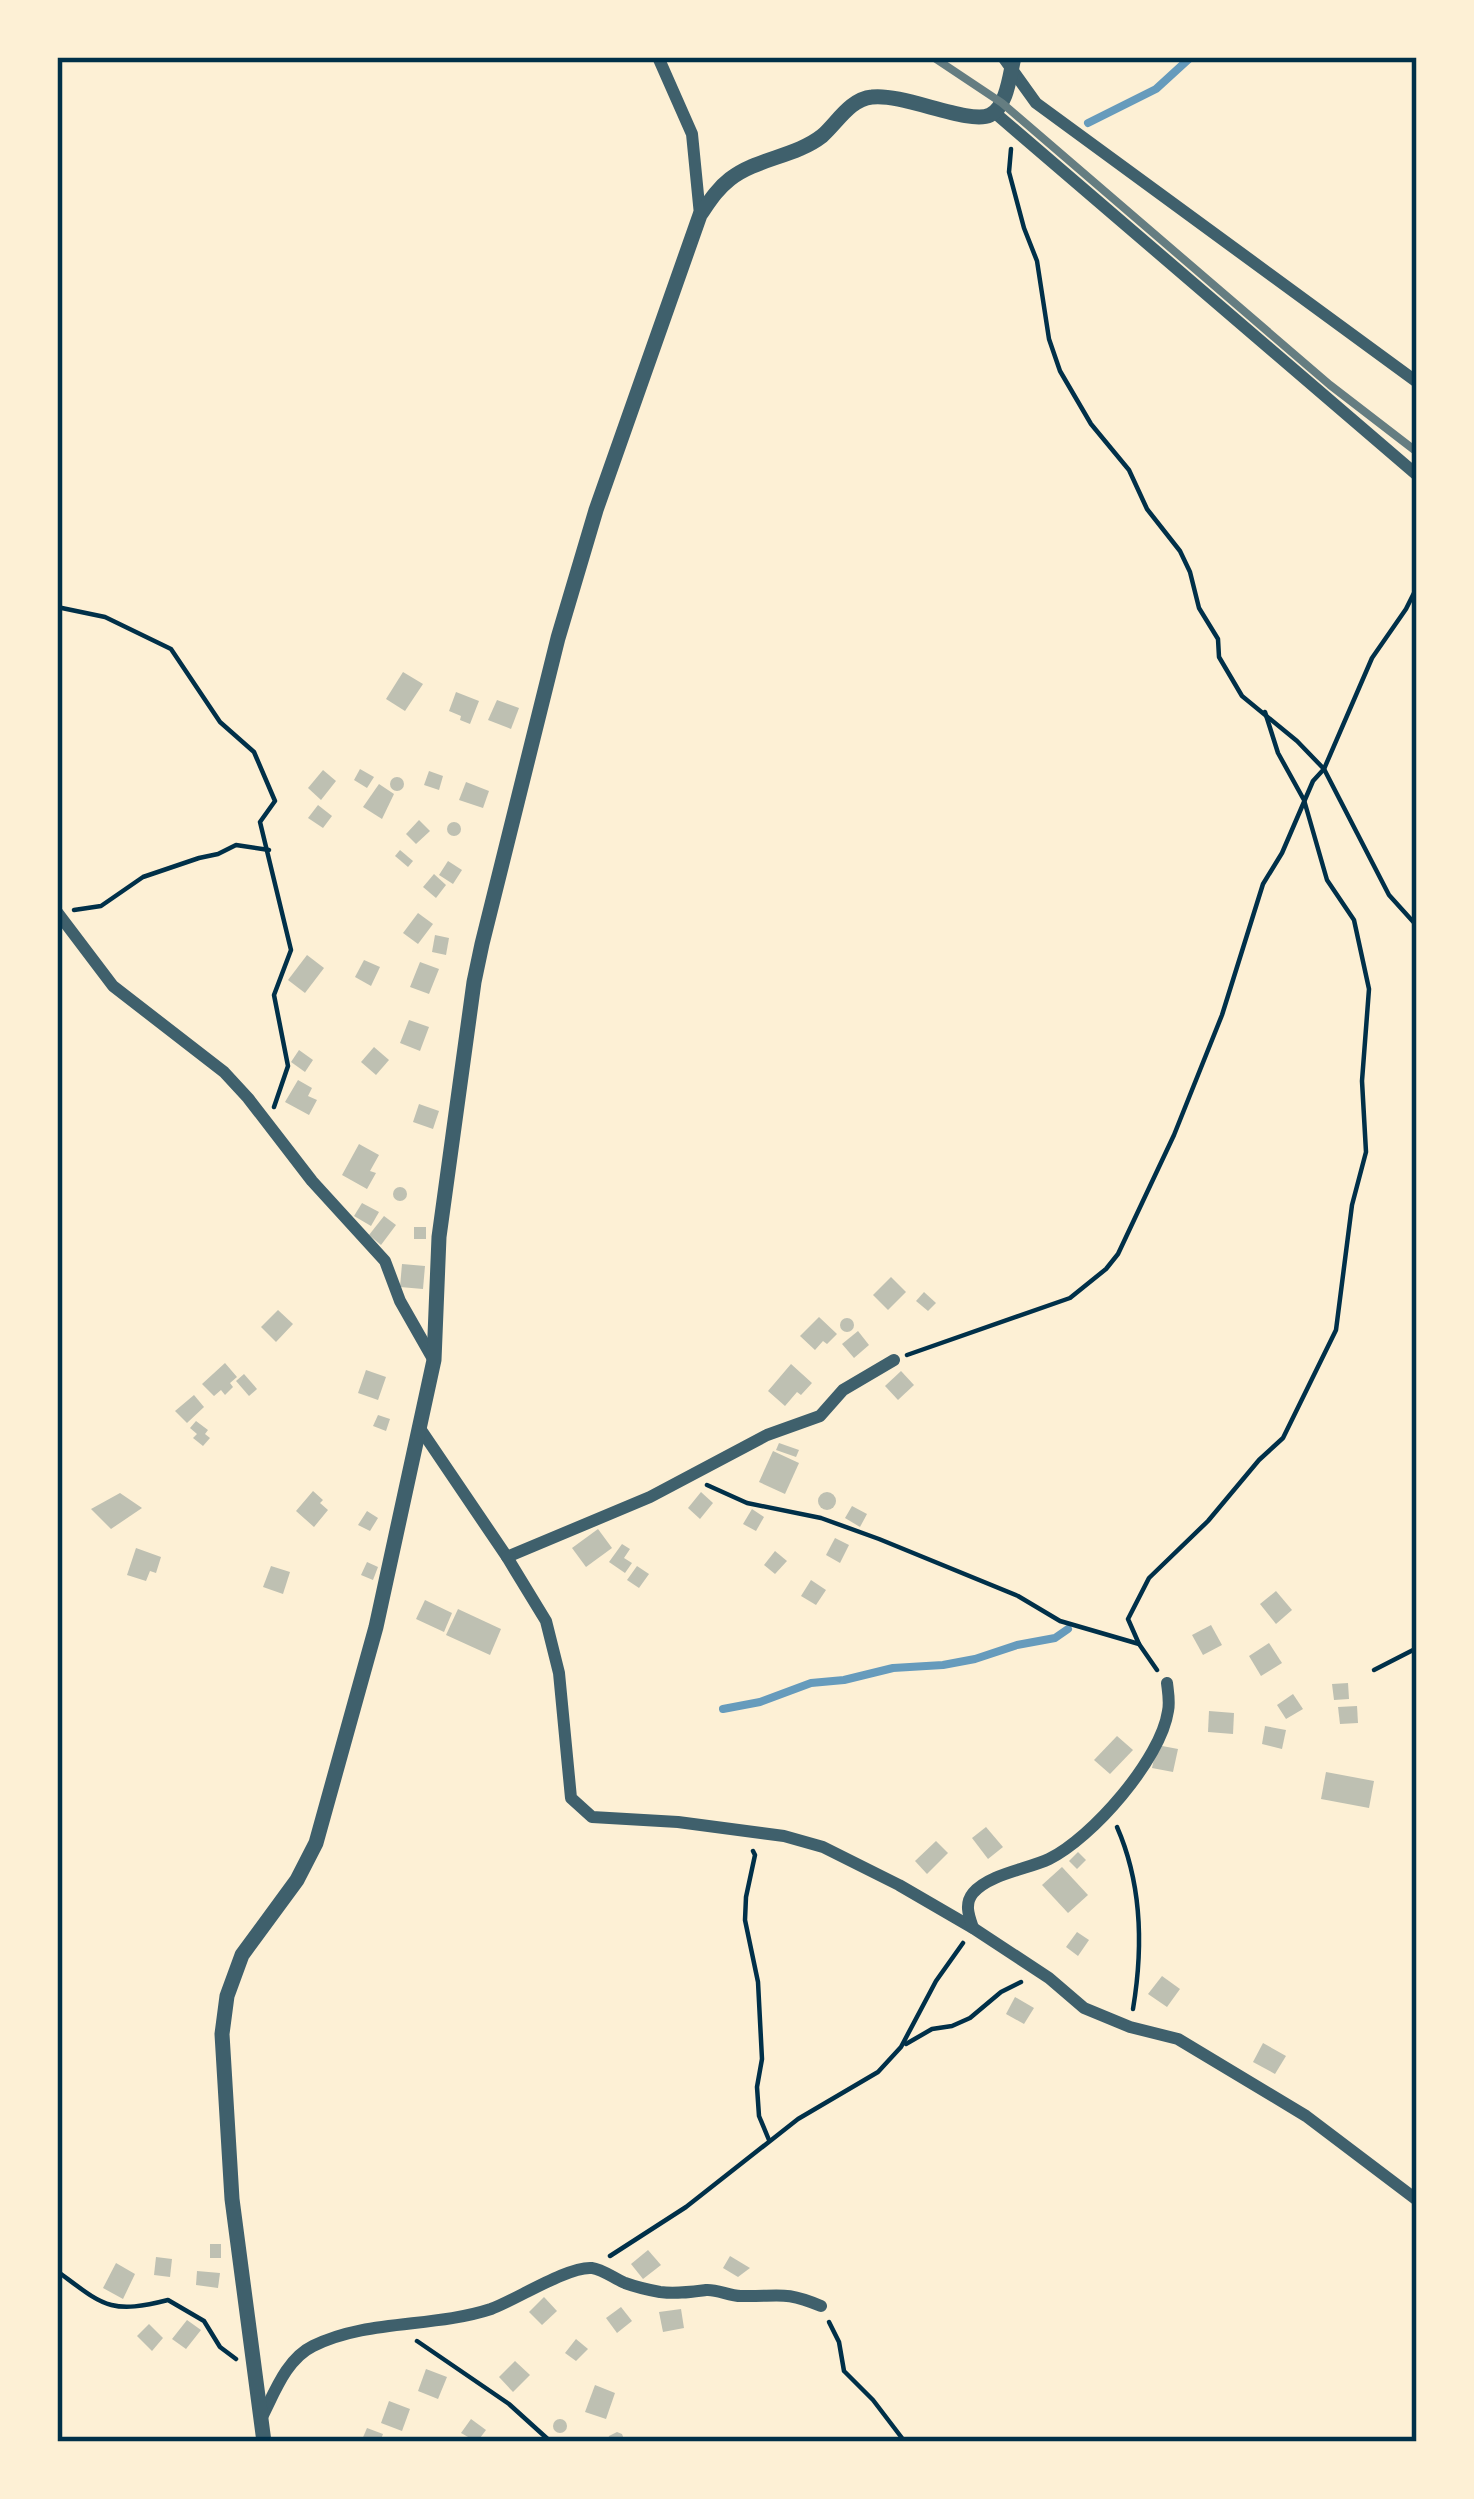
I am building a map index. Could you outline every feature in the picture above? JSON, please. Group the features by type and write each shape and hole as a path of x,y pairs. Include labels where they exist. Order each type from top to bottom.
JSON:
{"street":[{"path":"658,57 692,134 700,214"},
{"path":"264,2442 229,2159 222,2034 227,1996 242,1955 297,1880 316,1843 376,1627 434,1360 439,1237 474,982 558,638 596,511 700,214 728,180 820,137 858,101 870,97 984,118 1002,103 1009,61"},
{"path":"1009,61 1036,103 1417,382"},
{"path":"995,113 1417,475"},
{"path":"57,912 113,986 224,1072 248,1098 312,1181 385,1261 400,1301 434,1360"},
{"path":"507,1557 689,1477 767,1435 820,1416 843,1390 894,1360"},
{"path":"418,1427 546,1621 559,1673 571,1798 592,1817 678,1822 784,1836 824,1847 973,1928 1084,2008 1130,2027 1178,2039 1306,2116 1417,2200"},
{"path":"973,1928 967,1910 973,1894 1007,1872 1047,1860 1077,1841 1110,1810 1162,1734 1169,1708 1167,1683"},
{"path":"261,2420 285,2373 311,2346 352,2332 444,2321 493,2308 567,2274 592,2268 657,2292 795,2295 821,2306"}],"path":[{"path":"1013,129 1009,172 1037,262 1049,339 1060,371 1091,424 1129,470 1148,508 1180,551 1199,608 1217,639 1224,668 1242,696 1297,740 1324,770 1389,896 1417,926"},
{"path":"894,1360 1070,1298 1118,1254 1174,1135 1227,1004 1263,884 1313,781 1324,770 1372,658 1417,587"},
{"path":"57,607 105,616 171,649 220,722 254,752 275,801 260,821 291,950 274,995 288,1066 268,1126"},
{"path":"1167,1683 1139,1644 1128,1619 1149,1578 1283,1438 1336,1330 1352,1204 1366,1152 1362,1081 1369,989 1354,920 1327,880 1304,800 1278,753 1265,712"},
{"path":"57,912 101,906 143,877 236,845 269,850"},
{"path":"689,1477 747,1502 860,1532 1018,1596 1060,1622 1139,1644"},
{"path":"1375,1670 1417,1648"},
{"path":"1110,1810 1130,1858 1137,1910 1141,1964 1130,2027"},
{"path":"742,1831 755,1855 745,1920 758,1982 759,2116 770,2141"},
{"path":"902,2047 936,1982 973,1928"},
{"path":"592,2268 686,2207 798,2119 878,2072 902,2047 932,2029 970,2018 1001,1992 1040,1972"},
{"path":"57,2271 104,2306 134,2309 168,2300 204,2321 232,2358 254,2362"},
{"path":"821,2306 839,2342 844,2371 905,2442"},
{"path":"398,2326 509,2404 551,2442"}],"building":[{"path":"403,672 423,684 405,711 386,699"},
{"path":"456,692 479,701 470,724 449,711"},
{"path":"497,700 519,708 511,729 488,720"},
{"path":"360,769 374,777 367,788 354,780"},
{"path":"323,770 336,781 321,800 308,788"},
{"path":"429,771 443,776 439,790 424,785"},
{"path":"397,777 404,784 397,791 390,784"},
{"path":"466,782 489,791 483,808 459,800"},
{"path":"379,784 394,794 382,819 363,807"},
{"path":"318,805 332,816 323,828 308,818"},
{"path":"419,820 430,831 416,844 406,834"},
{"path":"454,822 461,829 454,836 447,829"},
{"path":"400,850 413,861 408,867 395,856"},
{"path":"448,861 462,870 453,884 439,875"},
{"path":"434,874 446,885 436,898 423,887"},
{"path":"418,913 433,924 418,944 403,933"},
{"path":"435,935 449,938 446,955 432,952"},
{"path":"307,955 324,968 305,993 288,980"},
{"path":"364,960 380,967 371,986 355,977"},
{"path":"420,962 439,969 429,994 410,987"},
{"path":"409,1020 429,1027 420,1051 400,1043"},
{"path":"374,1047 389,1060 376,1075 361,1062"},
{"path":"299,1050 313,1060 305,1072 291,1062"},
{"path":"298,1080 312,1088 308,1096 317,1100 309,1115 285,1102"},
{"path":"419,1104 439,1111 433,1129 413,1122"},
{"path":"359,1144 379,1155 367,1189 342,1175"},
{"path":"400,1187 407,1194 400,1201 393,1194"},
{"path":"362,1203 379,1212 371,1226 354,1216"},
{"path":"384,1216 396,1225 381,1245 369,1235"},
{"path":"414,1227 426,1227 426,1239 414,1239"},
{"path":"402,1264 425,1266 423,1289 400,1287"},
{"path":"891,1277 906,1292 888,1310 873,1295"},
{"path":"924,1292 936,1303 928,1311 916,1301"},
{"path":"278,1310 293,1324 276,1342 261,1327"},
{"path":"819,1317 837,1334 815,1350 800,1336"},
{"path":"847,1318 854,1325 847,1332 840,1325"},
{"path":"858,1331 869,1345 854,1358 842,1344"},
{"path":"225,1363 237,1377 225,1395 221,1390 214,1396 202,1384"},
{"path":"791,1364 812,1383 785,1406 768,1391"},
{"path":"366,1370 386,1377 378,1400 358,1393"},
{"path":"901,1371 914,1385 898,1400 885,1386"},
{"path":"244,1374 257,1389 249,1396 236,1381"},
{"path":"194,1395 204,1407 187,1423 175,1411"},
{"path":"378,1415 390,1419 386,1431 373,1426"},
{"path":"196,1421 208,1430 205,1434 210,1438 203,1446 190,1428"},
{"path":"779,1443 799,1450 796,1457 776,1450"},
{"path":"773,1451 799,1463 785,1494 759,1482"},
{"path":"313,1491 328,1510 314,1527 296,1511"},
{"path":"701,1492 713,1503 700,1519 688,1508"},
{"path":"827,1492 836,1501 827,1510 818,1501"},
{"path":"120,1493 142,1508 111,1529 91,1509"},
{"path":"852,1506 867,1514 860,1527 845,1518"},
{"path":"752,1509 764,1517 756,1531 743,1524"},
{"path":"367,1511 378,1518 370,1531 358,1525"},
{"path":"598,1529 612,1548 586,1567 572,1548"},
{"path":"835,1538 849,1545 840,1563 826,1555"},
{"path":"622,1544 630,1549 624,1558 632,1563 625,1573 609,1562"},
{"path":"136,1548 161,1557 156,1573 150,1571 146,1581 127,1575"},
{"path":"775,1551 787,1561 775,1574 764,1565"},
{"path":"367,1562 378,1567 373,1580 361,1575"},
{"path":"271,1566 290,1572 283,1594 263,1587"},
{"path":"637,1566 649,1574 639,1588 627,1580"},
{"path":"811,1580 826,1590 816,1605 801,1596"},
{"path":"1276,1591 1292,1610 1276,1624 1260,1604"},
{"path":"425,1600 452,1613 444,1632 416,1619"},
{"path":"458,1609 501,1629 490,1655 446,1635"},
{"path":"1211,1625 1222,1645 1203,1655 1192,1635"},
{"path":"1269,1643 1282,1663 1261,1676 1249,1656"},
{"path":"1348,1683 1349,1699 1334,1700 1332,1684"},
{"path":"1293,1694 1303,1709 1286,1719 1277,1705"},
{"path":"1357,1706 1358,1723 1340,1724 1338,1707"},
{"path":"1209,1711 1234,1713 1233,1734 1208,1732"},
{"path":"1265,1726 1286,1730 1282,1749 1262,1744"},
{"path":"1117,1736 1133,1750 1110,1774 1094,1760"},
{"path":"1157,1745 1178,1749 1173,1772 1152,1768"},
{"path":"1326,1772 1374,1781 1369,1808 1321,1799"},
{"path":"986,1827 1003,1847 988,1859 972,1838"},
{"path":"936,1841 948,1853 927,1874 915,1861"},
{"path":"1078,1852 1086,1860 1077,1869 1069,1861"},
{"path":"1062,1867 1088,1895 1068,1913 1042,1885"},
{"path":"1077,1932 1089,1940 1078,1956 1066,1947"},
{"path":"1162,1976 1180,1989 1167,2007 1148,1994"},
{"path":"1015,1997 1034,2008 1024,2024 1006,2014"},
{"path":"1263,2043 1286,2056 1275,2074 1253,2062"},
{"path":"210,2244 221,2244 221,2258 210,2258"},
{"path":"648,2250 661,2265 643,2279 631,2264"},
{"path":"730,2256 750,2268 738,2277 723,2268"},
{"path":"156,2257 172,2259 170,2277 154,2275"},
{"path":"116,2263 135,2274 123,2299 103,2288"},
{"path":"197,2271 220,2273 218,2288 196,2285"},
{"path":"544,2297 557,2311 542,2325 529,2312"},
{"path":"621,2307 632,2321 617,2333 606,2318"},
{"path":"681,2309 684,2328 663,2332 659,2312"},
{"path":"187,2320 201,2330 186,2349 172,2339"},
{"path":"149,2324 163,2338 152,2351 137,2336"},
{"path":"576,2339 588,2349 576,2361 565,2353"},
{"path":"515,2361 530,2375 513,2392 499,2377"},
{"path":"426,2369 447,2377 438,2399 418,2391"},
{"path":"595,2385 615,2393 606,2419 585,2412"},
{"path":"389,2401 410,2409 402,2431 381,2423"},
{"path":"471,2419 486,2430 477,2442 461,2433"},
{"path":"560,2419 567,2426 560,2433 553,2426"},
{"path":"367,2428 383,2434 380,2442 361,2442"},
{"path":"617,2432 625,2442 607,2442 609,2436"}],"waterway":[{"path":"1088,123 1156,89 1191,57"},
{"path":"723,1709 760,1702 811,1683 975,1659 1055,1638 1068,1629"}],"railway":[{"path":"933,57 1002,103 1330,385 1417,452"}]}
